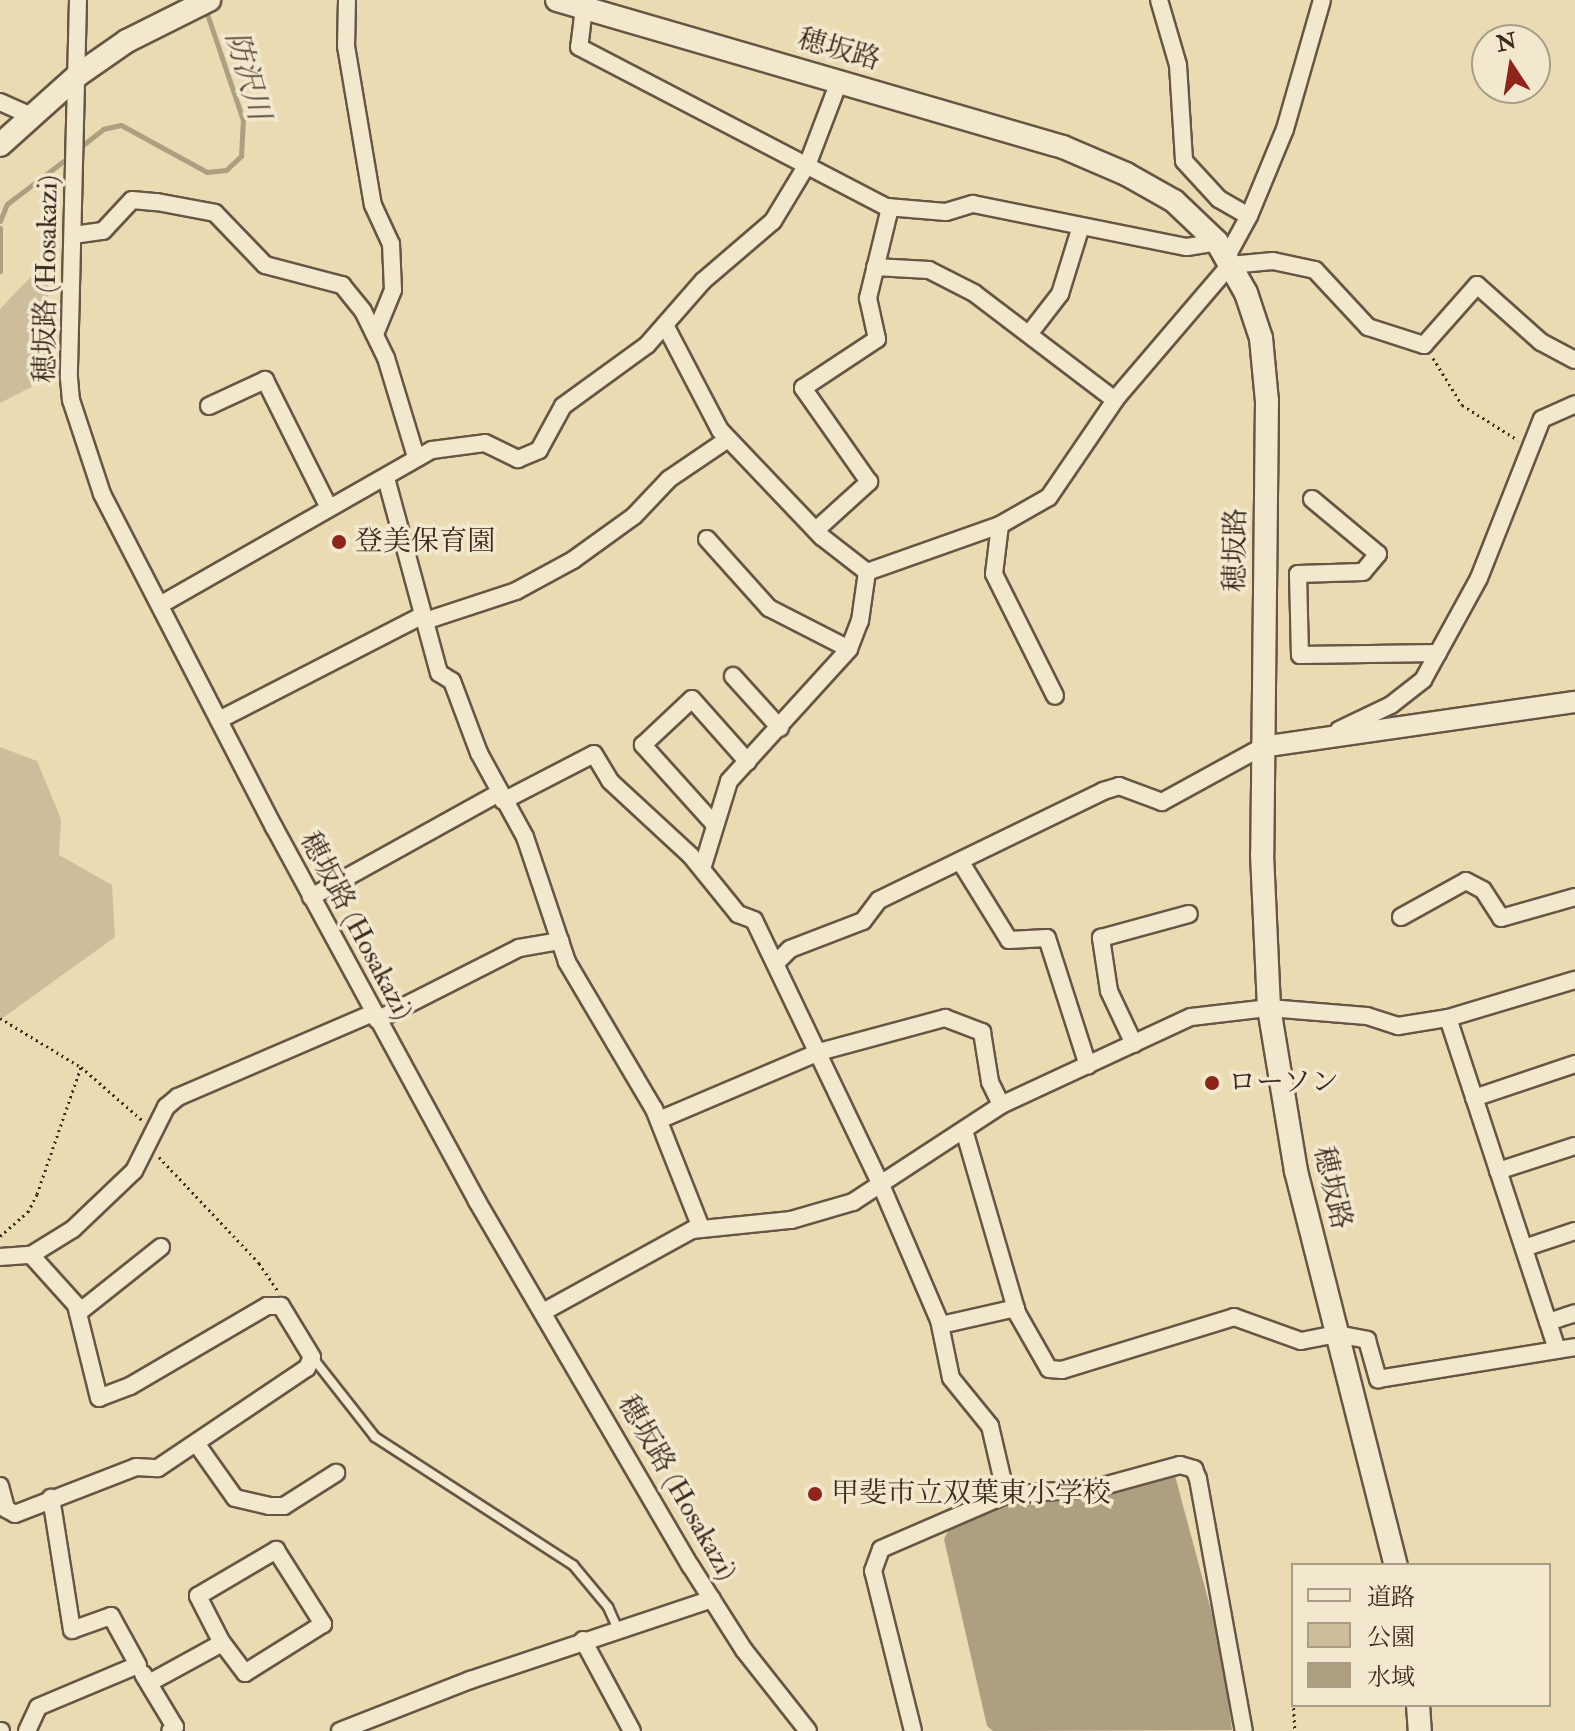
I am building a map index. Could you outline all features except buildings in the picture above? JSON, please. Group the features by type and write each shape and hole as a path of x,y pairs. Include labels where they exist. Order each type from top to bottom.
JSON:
{"main road":[{"name":"穂坂路","path":"557,0 588,6 1063,147 1126,174 1174,201 1224,255 1261,338 1267,401 1262,747 1269,1008 1296,1171 1395,1563"},
{"path":"0,145 29,115 78,75 200,3"},
{"path":"1418,1707 1420,1731"}],"street":[{"name":"穂坂路 (Hosakazi)","path":"78,0 71,400 102,494 375,1016 543,1312 712,1599 808,1731"},
{"path":"347,0 346,46 373,205 391,244 393,290 375,334"},
{"path":"1159,0 1178,65 1184,161 1219,199 1249,216"},
{"path":"867,572 1000,525 1049,497 1115,400 1224,255 1249,216 1285,129 1322,0"},
{"path":"588,6 579,47 890,208 946,212 973,204 1224,255 1315,270 1368,327 1424,345 1477,285 1541,342 1575,360"},
{"path":"160,605 386,478 416,457 467,442 485,443 518,459 539,450 563,406 647,345 703,281 773,221 808,163 839,82"},
{"path":"0,102 29,115"},
{"path":"73,235 103,231 132,200 215,213 265,265 342,285 375,334 416,457"},
{"path":"816,530 869,482 803,388 877,339 868,298 890,208"},
{"path":"1029,334 1060,294 1081,226"},
{"path":"875,267 929,270 974,293 1115,400"},
{"path":"665,325 708,412 728,439 816,530 867,572"},
{"path":"209,406 265,380 329,508"},
{"path":"1311,739 1391,705 1423,680 1479,578 1542,419 1575,404"},
{"path":"219,720 424,618 516,591 573,560 634,516 669,479 728,439"},
{"path":"386,478 439,673 452,681 501,797 525,837 560,941 580,986 659,1120 701,1228"},
{"path":"1312,499 1378,554 1363,572 1298,574 1300,655 1438,653"},
{"path":"1000,525 994,574 1055,696"},
{"path":"707,539 769,608 849,649"},
{"path":"702,869 729,781 849,649 860,621 867,572"},
{"path":"733,676 780,728"},
{"path":"715,825 643,745 692,699 748,762"},
{"path":"777,962 790,949 851,928 879,900 1119,786 1162,802 1262,747 1575,702"},
{"path":"311,897 501,797 594,754 610,781 702,869 738,914 754,920 777,962 881,1185 941,1325 951,1378 990,1426 1006,1495"},
{"path":"960,861 1009,940 1047,938 1088,1066"},
{"path":"1401,917 1466,881 1483,890 1501,918 1575,897"},
{"path":"1134,1044 1109,991 1101,938 1189,914"},
{"path":"0,1257 31,1255 73,1229 134,1171 155,1129 178,1097 375,1016 519,948 560,941"},
{"path":"543,1312 701,1228 791,1220 853,1202 1001,1105 1210,1012 1269,1008 1367,1016 1398,1026 1448,1018 1575,980"},
{"path":"659,1120 819,1052 945,1018 982,1032 990,1082 1001,1105"},
{"path":"1448,1018 1557,1350"},
{"path":"1474,1098 1575,1064"},
{"path":"964,1130 1016,1308 1049,1369 1062,1370 1219,1318 1234,1317 1301,1341 1337,1334 1367,1340 1378,1379 1575,1347"},
{"path":"1498,1171 1575,1146"},
{"path":"1524,1248 1575,1231"},
{"path":"78,1313 161,1247"},
{"path":"0,1486 6,1509 15,1514 136,1467 158,1468 307,1368 312,1357 281,1306 256,1310 130,1386 99,1398 78,1313 31,1255"},
{"path":"941,1325 1016,1308"},
{"path":"1548,1322 1575,1313"},
{"path":"196,1443 235,1498 269,1506 284,1506 336,1473"},
{"path":"913,1731 873,1571 881,1549 1006,1495 1096,1488 1180,1465 1194,1469 1209,1526 1244,1731"},
{"path":"51,1498 72,1630 111,1616 175,1727 170,1731"},
{"path":"276,1550 323,1624 245,1673 222,1643 198,1596 276,1550"},
{"path":"344,1730 583,1640 712,1599"},
{"path":"583,1640 632,1731"},
{"path":"149,1683 222,1643"},
{"path":"27,1731 38,1707 138,1665"}],"lane":[{"path":"312,1357 375,1437 573,1565 608,1607 618,1629"}],"path":[{"path":"1424,345 1462,405 1531,447"},
{"path":"0,1018 81,1067 155,1129"},
{"path":"0,1236 28,1212 37,1194 81,1067"},
{"path":"149,1146 259,1263 280,1294 281,1306"},
{"path":"1294,1707 1295,1731"}],"green space":[{"path":"48,259 49,378 0,403 0,309"},
{"path":"0,747 37,761 61,819 59,855 112,885 115,937 0,1020"}],"water":[{"path":"1174,1472 1223,1655 1232,1730 993,1731 987,1726 944,1539 953,1521 1009,1502"}],"waterway":[{"name":"防沢川","path":"79,148 103,129 121,125 207,172 226,170 241,156 243,120 205,8"},
{"name":"防沢川","path":"0,221 7,204 69,157"},
{"name":"防沢川","path":"0,228 0,271"}],"place":[{"name":"登美保育園","path":"339,542"},
{"name":"ローソン","path":"1212,1083"},
{"name":"甲斐市立双葉東小学校","path":"815,1494"}]}
